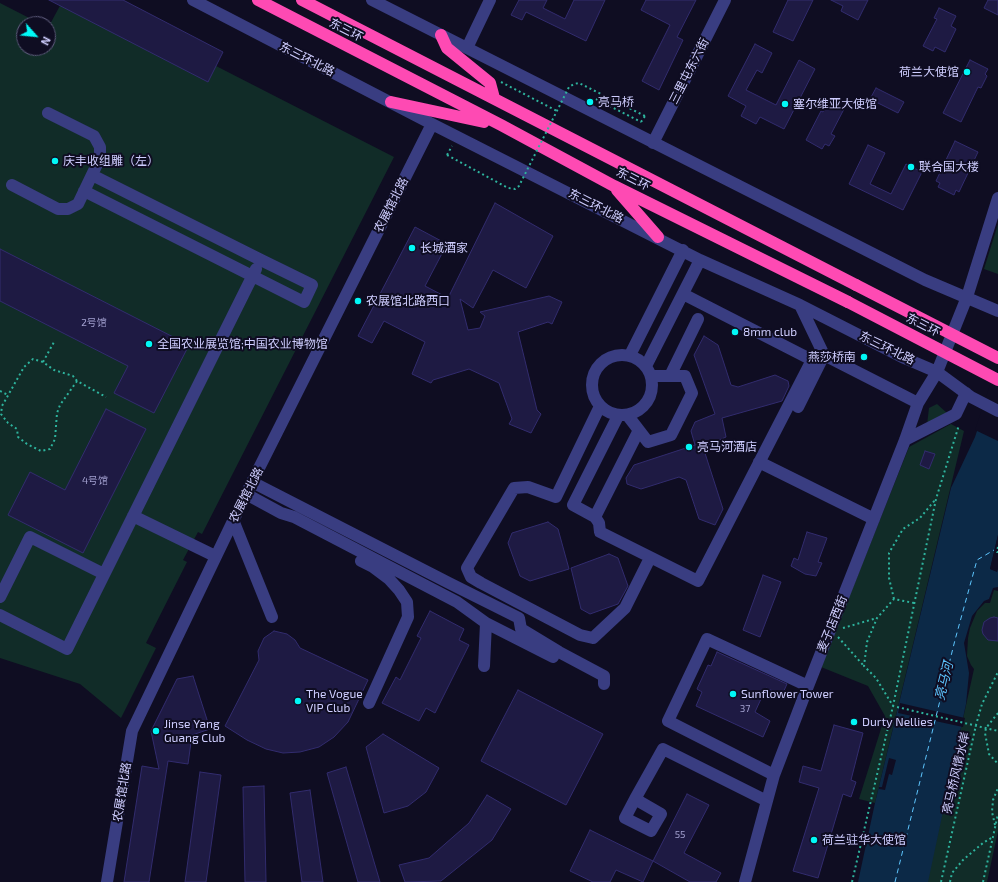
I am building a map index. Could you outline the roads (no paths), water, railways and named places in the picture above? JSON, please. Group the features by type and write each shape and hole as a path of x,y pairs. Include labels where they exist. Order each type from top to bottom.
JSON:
{"highway":[{"name":"东三环","path":"258,0 501,125 614,186 848,302 998,380"},
{"name":"东三环","path":"302,0 998,358"},
{"path":"441,35 447,48 490,83 494,98"},
{"path":"391,102 501,125"},
{"path":"614,186 658,237"}],"street":[{"name":"东三环北路","path":"194,0 432,124 658,237 700,260 800,305 937,372 969,395 998,411"},
{"path":"372,0 925,280 998,311"},
{"path":"467,48 490,0"},
{"name":"三里屯东六街","path":"653,143 725,0"},
{"path":"12,185 58,209 68,209 78,204 100,158 100,147 94,136 48,113"},
{"name":"农展馆北路","path":"107,882 132,731 215,556 432,124"},
{"path":"84,190 304,302 312,285 92,175"},
{"name":"麦子店西街","path":"745,882 774,774 905,440 918,403 937,372 967,297 998,198"},
{"path":"630,356 683,250"},
{"path":"0,616 67,649 261,260"},
{"path":"649,371 683,294 700,260"},
{"path":"623,416 573,505 595,517 599,523 600,532 698,581 812,360 683,294"},
{"path":"800,305 824,355 918,403"},
{"path":"670,376 698,319"},
{"path":"798,406 824,355"},
{"path":"614,356 630,356 640,360 649,371 653,392 648,402 638,412 623,416 608,413 600,406 595,398 592,388 594,375 599,365 607,359 614,356"},
{"path":"623,416 639,430 648,442 671,434 692,393 686,376 670,376 649,371"},
{"path":"905,440 956,414 969,395"},
{"path":"600,406 556,497 528,487 514,488 467,568 471,577 580,635 592,638 625,608 650,558"},
{"path":"595,517 639,430"},
{"path":"759,462 874,518"},
{"path":"252,482 297,512 457,602 486,623 604,684 604,676 559,652 521,629 519,618 525,606"},
{"path":"246,494 281,513 288,523 373,567 389,579 407,602 408,617 369,703"},
{"path":"281,513 297,512 449,583 519,618"},
{"path":"133,516 215,556"},
{"path":"233,520 272,618"},
{"path":"0,597 30,537 104,574"},
{"path":"484,666 486,623"},
{"path":"774,774 668,721 707,639 808,686"},
{"path":"635,799 662,749 767,801"}],"water":[{"name":"亮马河","path":"998,368 998,535 990,569 997,572 998,569 998,587 993,588 989,599 984,601 972,616 964,643 969,673 966,704 928,882 858,882 875,803 951,488 975,437"}],"place":[{"name":"荷兰大使馆","path":"967,72"},
{"name":"亮马桥","path":"590,102"},
{"name":"塞尔维亚大使馆","path":"785,104"},
{"name":"庆丰收组雕（左）","path":"55,161"},
{"name":"联合国大楼","path":"911,167"},
{"name":"长城酒家","path":"412,248"},
{"name":"农展馆北路西口","path":"358,301"},
{"name":"8mm club","path":"735,332"},
{"name":"全国农业展览馆;中国农业博物馆","path":"149,344"},
{"name":"燕莎桥南","path":"864,357"},
{"name":"亮马河酒店","path":"689,447"},
{"name":"Sunflower Tower","path":"733,694"},
{"name":"The Vogue VIP Club","path":"298,701"},
{"name":"Durty Nellies","path":"854,722"},
{"name":"Jinse Yang Guang Club","path":"156,731"},
{"name":"荷兰驻华大使馆","path":"814,840"}]}
